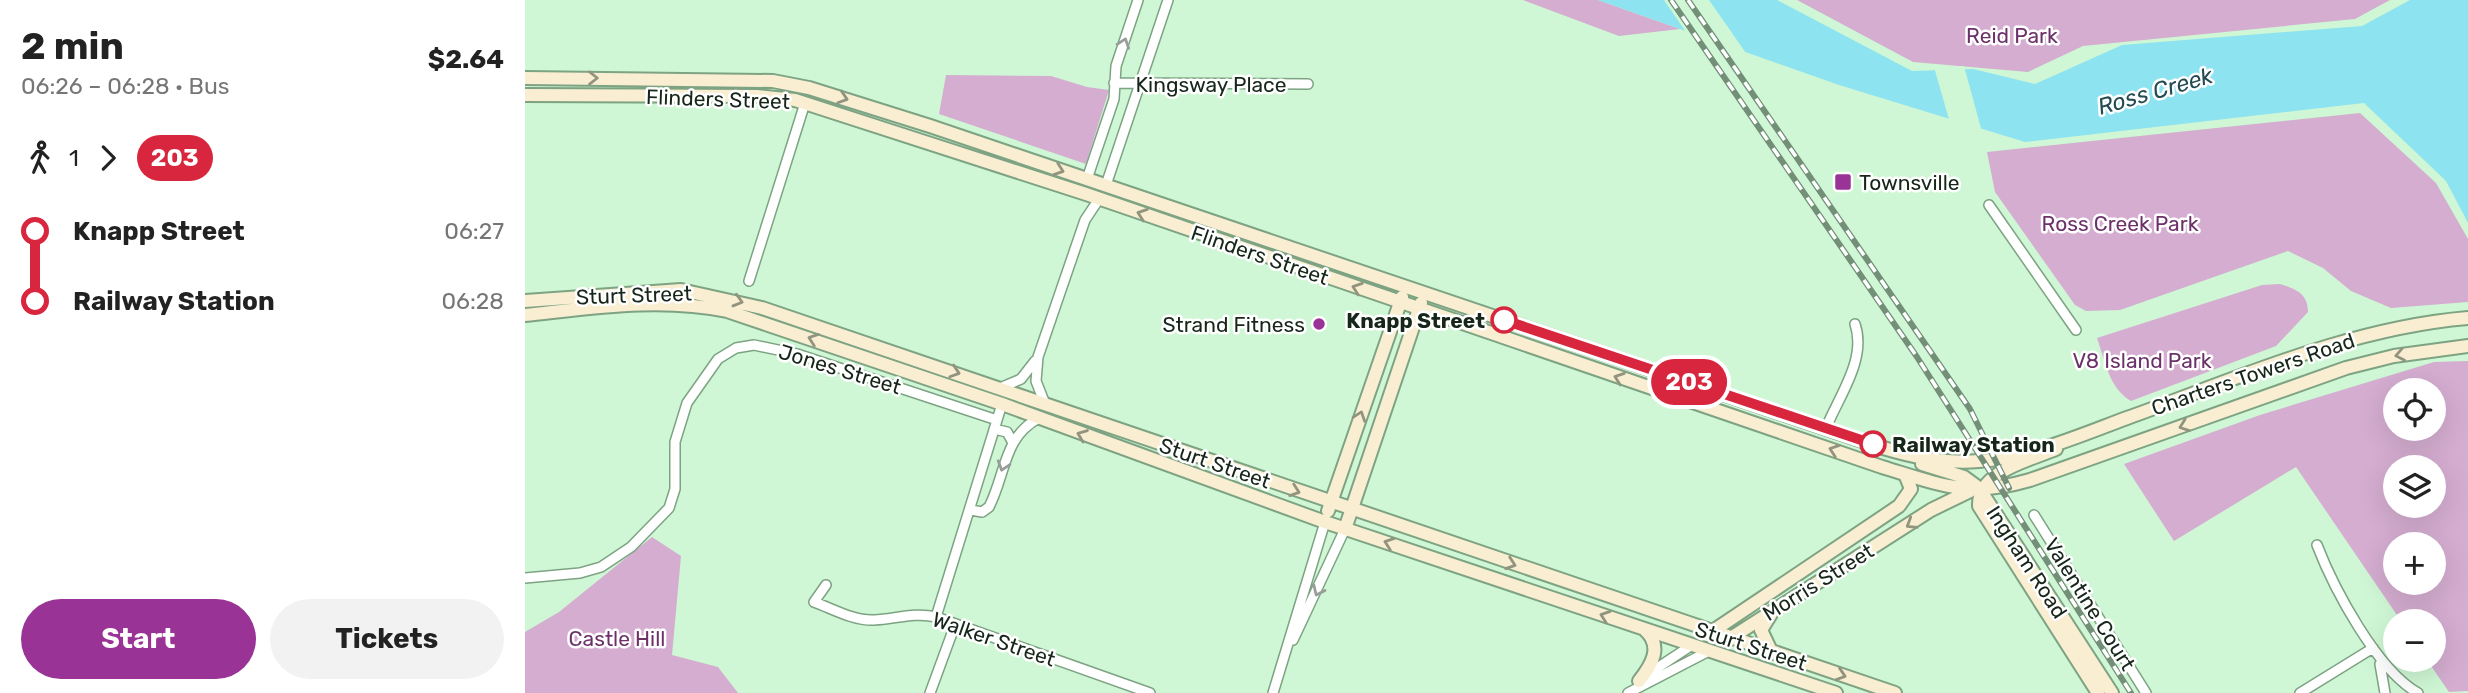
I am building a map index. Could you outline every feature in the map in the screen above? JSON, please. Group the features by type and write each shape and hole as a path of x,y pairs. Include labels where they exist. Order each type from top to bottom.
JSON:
{"main road":[{"name":"Flinders Street","path":"525,78 732,79 773,81 818,90 1880,447 1913,456 1961,462"},
{"path":"732,79 795,91 805,103"},
{"name":"Flinders Street","path":"525,95 757,96 805,103 1086,194 1418,310 1905,474 1975,490"},
{"path":"1086,194 1087,179"},
{"path":"1099,199 1106,186"},
{"path":"1325,522 1406,286"},
{"name":"Sturt Street","path":"525,301 661,289 704,293 762,308 1710,633 1895,693"},
{"path":"1345,529 1424,293"},
{"name":"Sturt Street","path":"525,315 658,303 702,306 751,318 1002,404 1345,529 1836,693"},
{"name":"Charters Towers Road","path":"1961,462 2003,458 2098,429 2339,341 2410,325 2468,318"},
{"name":"Charters Towers Road","path":"1975,490 2015,484 2346,369 2394,356 2468,346"},
{"path":"1106,444 1112,428"},
{"path":"1880,447 1966,478 1975,490 2002,472 2098,429"},
{"path":"1342,467 1363,474"},
{"name":"Morris Street","path":"1692,645 1899,506 1911,489 1905,474"},
{"path":"2006,532 1999,506 2002,497 2015,484"},
{"name":"Morris Street","path":"1709,651 1931,510 1975,490"},
{"name":"Ingham Road","path":"1975,490 1980,511 2098,693"},
{"name":"Ingham Road","path":"1975,490 2006,532 2112,693"},
{"path":"1772,653 1761,630 1773,611"},
{"path":"1639,681 1650,666 1655,649 1653,639 1644,629"}],"street":[{"path":"1087,179 1114,99 1116,66 1138,0"},
{"path":"1106,186 1168,0"},
{"name":"Kingsway Place","path":"1114,83 1308,84"},
{"path":"749,281 805,103"},
{"path":"1085,220 1086,194"},
{"path":"1046,404 1036,381 1038,356 1085,220 1099,199"},
{"path":"1989,205 2076,331"},
{"path":"1826,428 1858,354 1859,340 1855,324"},
{"name":"Jones Street","path":"525,578 580,573 601,567 631,547 669,508 675,489 674,447 687,403 718,359 736,348 754,345 797,354 996,425 1007,432 1012,441"},
{"path":"1000,388 1021,379 1038,356"},
{"path":"936,617 1002,404"},
{"path":"971,510 982,512 989,507 1012,441 1020,430 1039,418"},
{"name":"Valentine Court","path":"2034,515 2146,693"},
{"path":"1273,693 1325,522"},
{"path":"1284,657 1345,529"},
{"path":"2317,545 2331,578 2373,648 2395,677 2418,693"},
{"path":"1313,561 1330,565"},
{"name":"Walker Street","path":"826,585 814,602 860,618 874,620 918,614 936,617 1150,693"},
{"path":"930,693 955,625"},
{"name":"Morris Street","path":"1627,693 1639,681 1692,645"},
{"path":"2300,693 2373,648"},
{"path":"2373,648 2384,675 2385,693"},
{"name":"Morris Street","path":"1627,693 1709,651"}],"green space":[{"path":"1523,0 1598,0 1680,29 1619,36"},
{"name":"Reid Park","path":"1797,0 2390,0 2355,19 2083,46 2028,72 1913,62"},
{"path":"946,75 1051,76 1087,87 1109,90 1086,164 939,114"},
{"name":"Ross Creek Park","path":"2360,113 2436,183 2468,239 2468,302 2391,308 2351,291 2323,268 2288,251 2120,310 2086,311 2075,305 1995,192 1987,152"},
{"name":"V8 Island Park","path":"2280,284 2303,296 2308,312 2276,346 2131,401 2113,381 2097,338 2262,285"},
{"path":"2468,361 2468,691 2449,692 2435,672 2446,672 2446,609 2393,609 2383,595 2446,595 2446,532 2383,532 2383,595 2296,467 2174,541 2124,464 2260,415 2434,362"},
{"name":"Castle Hill","path":"652,537 681,556 672,655 718,667 738,693 525,693 525,632 559,612"}],"water":[{"name":"Ross Creek","path":"1598,0 1777,0 1912,71 1973,69 2035,84 2122,45 2362,26 2410,0 2468,0 2468,223 2446,181 2364,103 2025,142 1839,85"}],"pier":[{"path":"1664,0 1709,0 1748,56 1688,35"},
{"path":"1964,66 1982,132 1950,123 1934,67"}],"railway":[{"path":"1671,0 1917,357 2131,693"},
{"path":"1688,0 1970,409 2009,488"}],"bus line":[{"name":"203","path":"1504,320 1873,444"}],"place":[{"name":"Townsville","path":"1843,182"},
{"name":"Knapp Street","path":"1504,320"},
{"name":"Strand Fitness","path":"1319,324"},
{"name":"Railway Station","path":"1873,444"}]}
